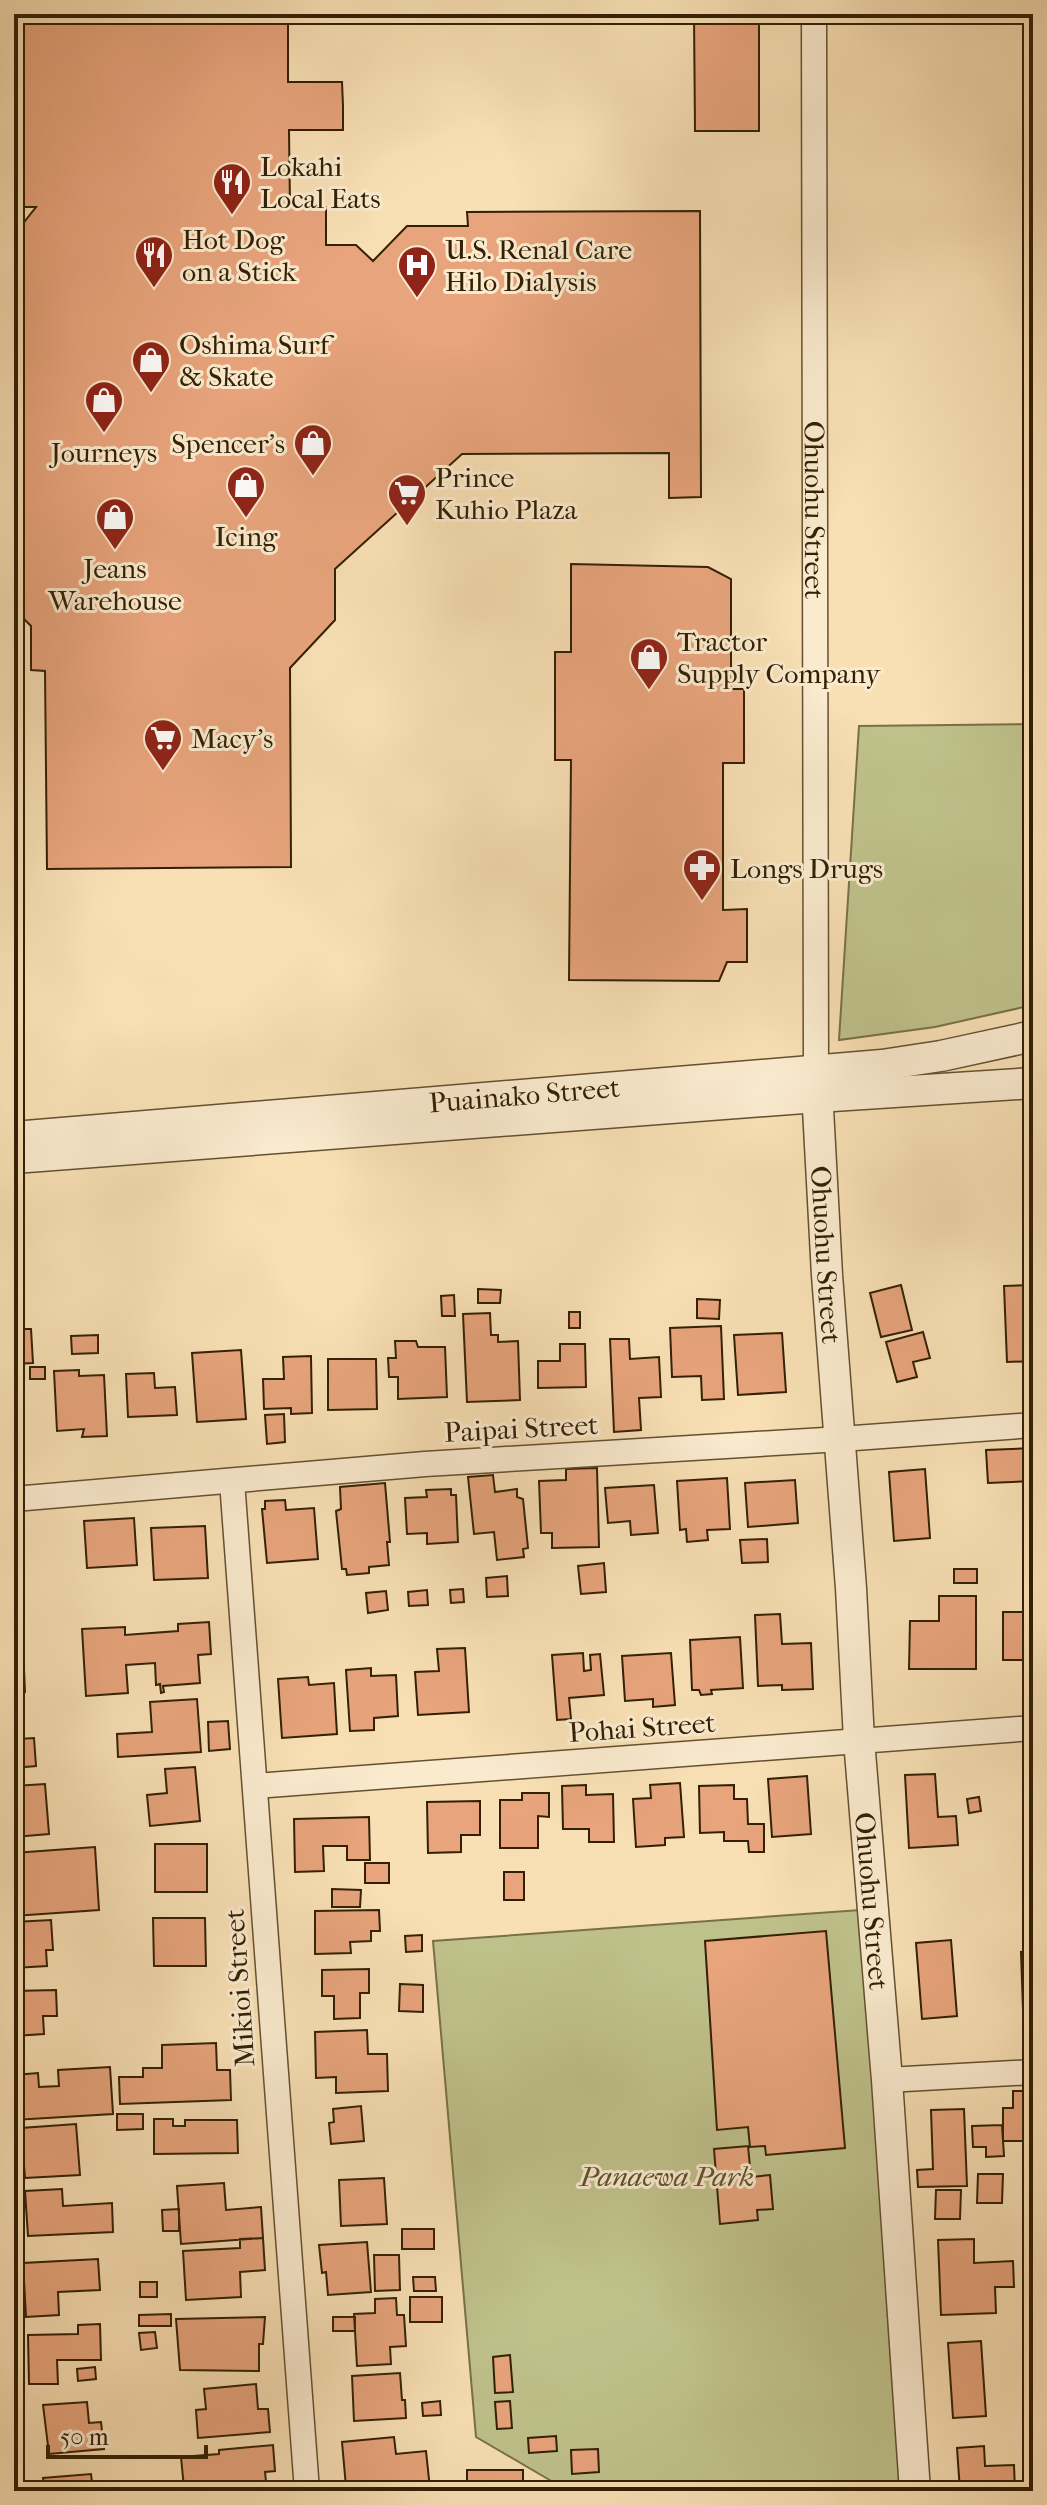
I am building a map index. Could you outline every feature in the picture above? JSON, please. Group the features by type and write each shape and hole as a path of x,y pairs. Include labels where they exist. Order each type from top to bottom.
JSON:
{"street":[{"name":"Ohuohu Street","path":"814,14 816,1084 859,1740 887,2080 915,2491"},
{"name":"Puainako Street","path":"14,1158 816,1084 882,1065 1033,1036"},
{"name":"Puainako Street","path":"14,1137 816,1084 1033,1083"},
{"name":"Paipai Street","path":"14,1499 425,1464 1033,1425"},
{"name":"Mikioi Street","path":"232,1481 307,2491"},
{"name":"Pohai Street","path":"255,1786 1033,1728"},
{"path":"887,2080 1033,2072"}],"green space":[{"path":"1033,724 1033,1005 935,1027 839,1040 859,726"},
{"name":"Panaewa Park","path":"860,1910 906,2491 554,2491 553,2482 476,2437 433,1941"}],"building":[{"name":"Prince Kuhio Plaza","path":"14,14 288,14 288,82 342,82 343,106 343,130 289,130 290,207 326,207 326,245 356,245 373,261 407,226 468,226 467,212 700,211 701,497 669,498 669,453 462,454 335,569 335,620 290,668 291,867 47,869 45,671 31,670 31,626 14,609 14,231 36,207 14,207"},
{"path":"694,14 759,14 759,131 695,131"},
{"path":"571,564 708,567 731,579 731,689 744,689 744,763 723,763 723,910 747,909 747,962 727,962 719,981 569,980 571,760 555,760 555,652 571,652"},
{"path":"901,1285 912,1330 881,1337 870,1293"},
{"path":"1033,1285 1033,1361 1007,1362 1004,1286"},
{"path":"478,1289 501,1290 500,1303 478,1303"},
{"path":"454,1295 455,1316 442,1316 441,1296"},
{"path":"697,1299 720,1300 719,1319 697,1318"},
{"path":"569,1312 580,1312 580,1328 569,1328"},
{"path":"490,1313 491,1335 498,1335 498,1342 518,1341 520,1400 467,1402 463,1314"},
{"path":"721,1326 724,1399 702,1400 701,1376 672,1377 670,1328"},
{"path":"14,1329 31,1329 33,1363 14,1364"},
{"path":"923,1332 930,1358 913,1362 917,1377 897,1382 886,1342"},
{"path":"782,1333 786,1392 738,1395 734,1335"},
{"path":"98,1335 98,1353 72,1354 71,1336"},
{"path":"610,1339 629,1339 630,1359 659,1357 661,1397 639,1398 641,1430 614,1432"},
{"path":"395,1341 416,1341 418,1347 445,1347 447,1397 398,1399 398,1377 389,1377 388,1358 396,1358"},
{"path":"560,1344 585,1344 586,1387 538,1388 538,1361 560,1361"},
{"path":"241,1350 246,1419 197,1422 192,1353"},
{"path":"311,1356 312,1413 291,1414 291,1408 264,1409 263,1379 284,1379 283,1357"},
{"path":"328,1359 376,1359 377,1409 328,1410"},
{"path":"30,1367 45,1367 45,1379 30,1379"},
{"path":"79,1370 79,1376 104,1375 107,1436 82,1437 84,1429 57,1431 54,1371"},
{"path":"154,1373 155,1388 175,1387 177,1415 128,1417 126,1374"},
{"path":"284,1414 285,1442 267,1444 265,1415"},
{"path":"1033,1448 1033,1481 988,1483 986,1450"},
{"path":"597,1468 599,1547 552,1548 552,1533 541,1533 539,1481 566,1480 566,1469"},
{"path":"925,1469 930,1538 894,1541 889,1472"},
{"path":"493,1475 495,1492 517,1489 517,1497 523,1499 528,1548 523,1549 524,1557 497,1560 494,1532 474,1534 468,1477"},
{"path":"727,1478 730,1529 707,1530 708,1540 687,1542 686,1529 680,1530 677,1481"},
{"path":"795,1480 798,1523 748,1527 745,1483"},
{"path":"385,1483 389,1565 369,1567 369,1573 347,1575 346,1569 342,1569 336,1511 341,1509 340,1487"},
{"path":"654,1485 658,1533 631,1535 630,1521 608,1523 605,1488"},
{"path":"451,1489 451,1495 456,1495 458,1542 427,1544 427,1533 407,1534 405,1498 427,1497 426,1490"},
{"path":"285,1500 286,1510 314,1508 318,1559 267,1563 262,1509 265,1509 265,1501"},
{"path":"134,1518 137,1565 87,1568 84,1521"},
{"path":"205,1526 208,1578 154,1580 151,1528"},
{"path":"767,1539 768,1562 742,1563 740,1540"},
{"path":"604,1563 606,1592 581,1594 578,1566"},
{"path":"954,1569 977,1569 977,1583 954,1583"},
{"path":"507,1576 508,1596 487,1597 486,1578"},
{"path":"463,1589 464,1602 451,1603 450,1590"},
{"path":"427,1590 428,1605 409,1606 408,1592"},
{"path":"386,1591 388,1610 368,1613 366,1593"},
{"path":"939,1596 976,1596 976,1669 909,1669 910,1621 939,1621"},
{"path":"1003,1612 1033,1612 1033,1660 1003,1660"},
{"path":"780,1614 782,1644 811,1643 813,1689 782,1690 782,1685 758,1686 755,1615"},
{"path":"209,1622 211,1654 198,1655 200,1683 163,1686 164,1692 161,1693 160,1684 156,1685 155,1663 126,1665 128,1693 86,1696 82,1629 125,1627 125,1635 178,1631 178,1624"},
{"path":"740,1637 743,1688 711,1690 712,1694 701,1695 699,1690 692,1690 690,1640"},
{"path":"23,1647 25,1692 14,1693 14,1648"},
{"path":"465,1648 469,1712 418,1715 415,1672 439,1671 437,1649"},
{"path":"583,1653 584,1671 591,1670 590,1655 600,1654 604,1695 569,1698 571,1719 557,1720 552,1655"},
{"path":"671,1653 675,1705 653,1707 653,1699 625,1701 622,1656"},
{"path":"371,1668 371,1676 396,1675 398,1716 374,1718 374,1730 350,1731 346,1670"},
{"path":"308,1677 309,1685 334,1683 337,1734 282,1738 278,1679"},
{"path":"197,1699 201,1752 118,1757 117,1734 152,1732 150,1702"},
{"path":"16,1715 18,1739 34,1738 36,1766 14,1768"},
{"path":"228,1721 230,1749 209,1751 208,1722"},
{"path":"195,1767 200,1821 150,1826 147,1795 167,1793 165,1769"},
{"path":"935,1774 938,1817 956,1816 958,1845 909,1848 905,1775"},
{"path":"807,1776 811,1834 772,1837 768,1779"},
{"path":"680,1783 684,1837 665,1838 665,1845 636,1847 633,1799 651,1798 650,1785"},
{"path":"45,1784 49,1834 14,1837 14,1786"},
{"path":"586,1785 586,1795 613,1794 614,1842 589,1842 589,1829 563,1829 562,1786"},
{"path":"734,1785 734,1799 747,1799 748,1824 764,1824 764,1852 749,1852 748,1841 724,1841 724,1832 700,1833 699,1786"},
{"path":"522,1793 549,1793 549,1817 538,1816 538,1848 500,1848 500,1800 522,1800"},
{"path":"979,1797 981,1811 969,1813 967,1799"},
{"path":"480,1801 480,1835 461,1835 461,1852 428,1853 427,1802"},
{"path":"369,1817 370,1860 347,1860 347,1846 323,1846 324,1871 295,1872 294,1819"},
{"path":"155,1844 207,1844 207,1892 155,1892"},
{"path":"95,1847 99,1910 14,1916 14,1853"},
{"path":"365,1863 389,1863 389,1883 365,1883"},
{"path":"504,1872 524,1872 524,1900 504,1900"},
{"path":"332,1889 361,1890 360,1907 332,1907"},
{"path":"379,1910 380,1931 371,1931 371,1941 350,1942 351,1953 315,1954 315,1911"},
{"path":"153,1918 205,1918 206,1966 154,1966"},
{"path":"51,1920 53,1950 46,1950 47,1966 14,1968 14,1922"},
{"path":"826,1931 845,2148 766,2155 765,2146 750,2147 748,2127 717,2130 705,1941"},
{"path":"422,1935 422,1951 406,1952 405,1936"},
{"path":"951,1940 957,2016 922,2019 916,1943"},
{"path":"1033,1951 1033,2010 1023,2010 1021,1952"},
{"path":"369,1969 369,1993 360,1993 360,2018 334,2019 334,1996 322,1996 322,1970"},
{"path":"400,1984 423,1985 423,2012 399,2011"},
{"path":"56,1990 57,2016 43,2016 44,2034 14,2036 14,1991"},
{"path":"367,2030 368,2054 387,2054 388,2091 336,2093 336,2077 316,2078 315,2032"},
{"path":"216,2043 217,2070 230,2070 231,2100 120,2104 119,2077 143,2077 143,2068 162,2068 162,2045"},
{"path":"110,2067 113,2114 14,2120 14,2075 38,2073 39,2087 59,2086 58,2070"},
{"path":"1013,2091 1033,2091 1033,2141 1003,2141 1003,2108 1013,2108"},
{"path":"361,2106 364,2141 331,2144 329,2123 334,2122 333,2109"},
{"path":"964,2109 967,2186 918,2187 917,2170 933,2169 931,2110"},
{"path":"117,2114 143,2114 143,2129 117,2130"},
{"path":"154,2119 173,2119 173,2126 185,2126 185,2120 237,2120 238,2153 154,2154"},
{"path":"76,2124 80,2175 25,2178 21,2128"},
{"path":"1002,2125 1004,2156 986,2157 986,2147 973,2147 972,2126"},
{"path":"748,2146 751,2177 770,2175 773,2209 757,2210 758,2220 720,2224 714,2149"},
{"path":"978,2174 1003,2174 1002,2203 977,2203"},
{"path":"384,2178 387,2224 341,2226 339,2180"},
{"path":"224,2183 226,2210 261,2207 263,2238 181,2244 177,2186"},
{"path":"62,2189 63,2206 112,2203 113,2232 28,2236 25,2191"},
{"path":"936,2190 961,2190 960,2219 935,2219"},
{"path":"179,2209 179,2231 163,2231 162,2210"},
{"path":"402,2229 434,2229 434,2249 402,2249"},
{"path":"263,2238 265,2270 240,2272 241,2297 186,2300 183,2251 240,2248 240,2239"},
{"path":"974,2239 974,2263 1013,2261 1014,2287 995,2287 996,2313 941,2315 938,2240"},
{"path":"367,2242 371,2292 328,2295 319,2245"},
{"path":"374,2255 399,2255 400,2290 375,2291"},
{"path":"98,2259 100,2290 58,2292 59,2315 26,2317 23,2263"},
{"path":"413,2277 435,2277 436,2291 414,2291"},
{"path":"140,2282 157,2282 157,2297 140,2297"},
{"path":"410,2297 442,2297 442,2322 410,2322"},
{"path":"396,2298 397,2315 404,2315 406,2346 390,2347 391,2364 357,2366 354,2314 375,2313 375,2299"},
{"path":"171,2314 171,2326 139,2326 139,2315"},
{"path":"265,2317 263,2344 259,2344 259,2371 180,2370 176,2319"},
{"path":"333,2317 355,2317 355,2331 333,2331"},
{"path":"100,2324 101,2360 57,2360 58,2384 29,2384 28,2335 78,2334 78,2325"},
{"path":"155,2332 157,2348 141,2350 139,2333"},
{"path":"981,2341 986,2416 953,2418 948,2343"},
{"path":"510,2355 513,2392 495,2393 493,2357"},
{"path":"95,2367 96,2379 78,2381 77,2369"},
{"path":"400,2373 406,2418 354,2421 352,2376"},
{"path":"256,2384 258,2409 268,2409 270,2432 198,2438 196,2410 206,2409 204,2389"},
{"path":"440,2401 441,2415 423,2416 422,2403"},
{"path":"510,2401 512,2428 497,2429 495,2402"},
{"path":"87,2402 89,2423 101,2422 104,2449 49,2454 43,2405"},
{"path":"556,2436 557,2451 529,2453 528,2438"},
{"path":"394,2437 396,2454 426,2451 430,2489 399,2491 398,2482 346,2487 342,2442"},
{"path":"273,2445 275,2471 265,2472 267,2491 195,2491 195,2488 184,2488 181,2457"},
{"path":"984,2446 985,2466 1014,2465 1015,2491 960,2491 957,2448"},
{"path":"598,2449 599,2472 572,2474 571,2450"},
{"path":"467,2470 523,2470 523,2490 541,2491 467,2491"},
{"path":"91,2474 92,2482 104,2481 105,2491 45,2491 43,2478"}],"place":[{"name":"Lokahi Local Eats","path":"232,216"},
{"name":"Hot Dog on a Stick","path":"154,289"},
{"name":"U.S. Renal Care Hilo Dialysis","path":"417,299"},
{"name":"Oshima Surf & Skate","path":"151,394"},
{"name":"Journeys","path":"104,434"},
{"name":"Spencer's","path":"313,477"},
{"name":"Icing","path":"246,519"},
{"name":"Prince Kuhio Plaza","path":"407,527"},
{"name":"Jeans Warehouse","path":"115,551"},
{"name":"Tractor Supply Company","path":"649,691"},
{"name":"Macy's","path":"163,772"},
{"name":"Longs Drugs","path":"702,902"}]}
